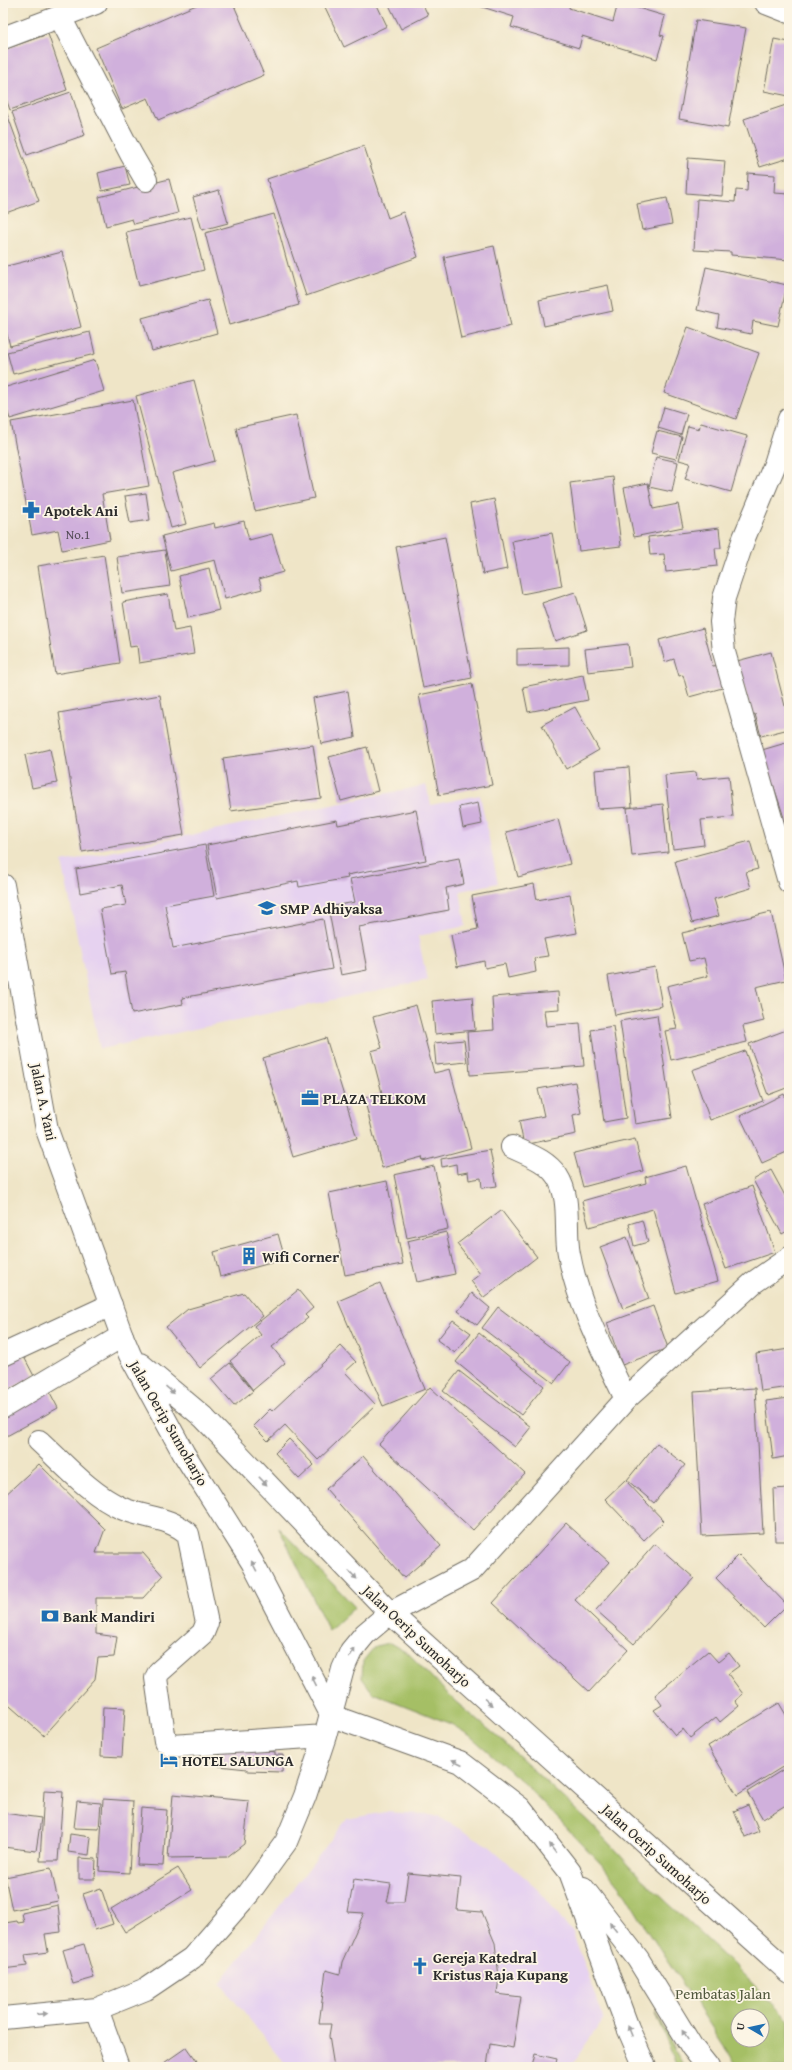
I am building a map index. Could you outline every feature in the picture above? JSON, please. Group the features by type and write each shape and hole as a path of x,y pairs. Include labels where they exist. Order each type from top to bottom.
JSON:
{"main road":[{"path":"3,38 96,3"},
{"path":"766,3 789,12"},
{"path":"60,17 146,180"},
{"path":"789,418 775,464 744,538 724,598 721,622 724,652 789,882"},
{"name":"Jalan A. Yani","path":"3,885 47,1130 126,1346"},
{"path":"512,1147 546,1163 558,1177 564,1195 566,1210 568,1253 577,1286 598,1342 626,1399"},
{"path":"3,2018 97,2009 146,1989 192,1958 249,1893 286,1842 305,1796 328,1726 343,1669 352,1651 366,1634 390,1614 472,1570 626,1399 753,1283 789,1258"},
{"path":"3,1355 111,1305"},
{"path":"3,1407 126,1346"},
{"name":"Jalan Oerip Sumoharjo","path":"126,1346 203,1417 390,1614 789,1972"},
{"name":"Jalan Oerip Sumoharjo","path":"126,1346 184,1454 252,1562 328,1726"},
{"path":"39,1441 102,1498 121,1509 180,1527 188,1534 206,1623 203,1633 158,1672 156,1678 165,1741 171,1746 328,1726 460,1762 520,1808 638,1959 692,2047 708,2067"},
{"path":"570,1872 628,2028 645,2067"},
{"path":"97,2009 118,2067"}],"shaded area":[{"name":"SMP Adhiyaksa","path":"426,785 431,805 480,795 498,883 460,891 466,926 418,936 427,980 100,1049 62,862"},
{"path":"385,1812 426,1814 439,1817 488,1845 538,1889 573,1933 604,2018 570,2067 288,2067 220,1983 347,1819"}],"green space":[{"path":"279,1528 355,1607 329,1631"},
{"name":"Pembatas Jalan","path":"390,1643 409,1654 456,1702 499,1738 591,1824 641,1878 724,1955 789,2020 789,2067 738,2067 646,1928 626,1895 603,1866 524,1783 469,1735 451,1724 373,1693 362,1678 363,1661 375,1646"},
{"name":"Pembatas Jalan","path":"655,2010 684,2067 677,2067"}],"building":[{"path":"201,3 233,3 264,75 158,120 148,98 122,109 96,48"},
{"path":"327,3 376,3 387,26 344,47 324,5"},
{"path":"388,3 422,3 428,15 401,29"},
{"path":"476,3 570,3 569,8 613,22 618,3 621,3 665,16 660,35 664,36 657,59 582,36 579,48 511,27 514,17 476,5"},
{"path":"696,20 746,28 728,128 679,119"},
{"path":"48,34 67,90 10,110 3,90 3,50"},
{"path":"774,39 789,42 789,96 764,91"},
{"path":"71,92 85,135 27,155 12,112"},
{"path":"3,103 39,201 3,214"},
{"path":"789,104 789,158 760,167 744,119"},
{"path":"364,146 388,218 403,212 418,257 306,296 267,179"},
{"path":"688,158 725,161 722,196 686,193"},
{"path":"125,166 130,185 102,191 98,173"},
{"path":"748,173 775,175 774,193 789,194 789,260 731,255 731,252 694,250 697,199 735,202 736,190 747,191"},
{"path":"169,179 178,213 134,224 132,219 106,226 99,197"},
{"path":"219,190 228,223 202,230 193,197"},
{"path":"667,198 672,224 642,230 637,204"},
{"path":"274,214 299,305 229,325 205,233"},
{"path":"191,217 204,270 139,286 126,232"},
{"path":"494,246 511,326 461,338 444,257"},
{"path":"62,252 81,327 10,346 3,319 3,267"},
{"path":"706,267 787,285 778,326 753,321 751,334 717,327 719,315 697,310"},
{"path":"608,285 613,311 544,326 539,300"},
{"path":"208,300 217,333 152,351 142,318"},
{"path":"688,327 759,353 736,419 664,393"},
{"path":"90,332 95,354 13,374 7,352"},
{"path":"95,360 104,391 10,419 3,397 3,388"},
{"path":"194,380 215,461 172,473 186,524 171,528 136,396"},
{"path":"133,400 149,486 102,494 110,540 62,550 58,530 32,535 11,422"},
{"path":"664,407 687,414 681,435 658,428"},
{"path":"296,415 314,498 255,511 236,428"},
{"path":"701,423 747,436 731,492 685,479 690,463 679,460 688,426 699,429"},
{"path":"657,431 682,437 676,459 651,453"},
{"path":"656,457 678,462 672,492 649,487"},
{"path":"789,460 789,478 785,477"},
{"path":"613,477 621,546 579,551 570,483"},
{"path":"648,483 653,509 678,504 683,527 634,537 624,488"},
{"path":"146,493 150,520 130,523 125,496"},
{"path":"494,499 507,569 483,574 470,504"},
{"path":"244,521 249,540 272,534 283,572 259,579 262,589 225,599 215,560 171,571 162,536 214,523 215,528"},
{"path":"719,528 721,548 715,548 717,566 666,572 664,554 650,555 648,537"},
{"path":"552,533 562,586 522,594 512,541"},
{"path":"445,537 472,678 423,688 396,547"},
{"path":"165,550 170,586 122,593 117,557"},
{"path":"104,555 120,663 55,674 38,566"},
{"path":"209,568 219,610 188,618 179,576"},
{"path":"575,592 587,630 555,641 542,603"},
{"path":"168,594 174,631 190,628 194,654 139,663 137,646 130,647 123,602"},
{"path":"703,628 713,666 720,665 726,687 689,697 683,675 679,676 674,659 665,662 659,640"},
{"path":"628,644 631,667 588,672 585,649"},
{"path":"569,647 569,665 517,666 517,649"},
{"path":"771,652 785,706 788,705 789,729 761,736 755,714 752,715 737,661"},
{"path":"583,675 588,700 528,712 523,687"},
{"path":"472,684 492,785 439,795 419,695"},
{"path":"348,691 355,737 321,744 313,698"},
{"path":"160,695 184,835 82,852 59,713"},
{"path":"575,707 599,750 566,769 542,725"},
{"path":"789,742 789,833 762,750"},
{"path":"313,745 321,798 231,811 223,758"},
{"path":"367,747 378,791 341,801 329,757"},
{"path":"50,749 57,783 32,788 25,755"},
{"path":"629,767 632,807 598,809 595,770"},
{"path":"696,772 697,779 729,776 733,817 701,820 704,845 673,849 665,775"},
{"path":"478,803 482,824 463,828 459,807"},
{"path":"663,804 668,852 632,856 627,808"},
{"path":"416,810 426,860 347,875 348,878 299,887 298,881 217,898 207,845 337,820 338,825"},
{"path":"558,819 570,864 518,877 506,832"},
{"path":"750,841 758,869 746,872 751,888 714,899 719,916 692,923 675,861"},
{"path":"205,845 214,896 165,905 173,948 323,919 332,969 182,998 183,1004 132,1014 125,972 112,974 100,909 126,905 122,885 80,893 76,869"},
{"path":"459,858 464,884 446,888 449,910 359,927 367,970 341,975 328,907 355,902 350,879"},
{"path":"534,884 537,900 570,894 577,933 544,939 548,956 534,958 536,972 508,978 505,964 485,968 484,961 457,967 451,935 478,929 472,896"},
{"path":"771,912 786,980 756,987 764,1021 743,1026 747,1042 671,1060 665,1031 677,1029 667,986 708,976 704,958 689,961 682,933"},
{"path":"655,967 662,1006 615,1015 608,976"},
{"path":"558,992 559,1009 544,1010 546,1026 580,1023 584,1066 470,1075 467,1032 494,1030 492,997"},
{"path":"472,997 475,1030 435,1034 432,1001"},
{"path":"416,1005 434,1073 450,1069 471,1148 423,1161 422,1157 382,1168 364,1098 382,1093 371,1051 382,1048 373,1017"},
{"path":"657,1015 672,1118 635,1124 620,1021"},
{"path":"613,1026 626,1118 604,1122 591,1030"},
{"path":"789,1029 789,1087 768,1095 749,1044"},
{"name":"PLAZA TELKOM","path":"326,1038 357,1138 293,1157 263,1058"},
{"path":"464,1040 467,1062 436,1065 434,1043"},
{"path":"745,1051 763,1101 710,1120 692,1070"},
{"path":"575,1082 581,1113 573,1115 576,1134 524,1145 519,1121 544,1116 538,1089"},
{"path":"784,1094 789,1106 789,1151 762,1163 740,1116"},
{"path":"635,1139 643,1171 583,1187 574,1153"},
{"path":"490,1150 497,1186 482,1188 481,1178 469,1180 468,1172 457,1174 456,1164 442,1167 441,1159"},
{"path":"434,1166 448,1229 407,1238 394,1175"},
{"path":"686,1166 718,1281 676,1293 653,1209 589,1227 582,1201 646,1183 645,1177"},
{"path":"771,1170 789,1203 789,1230 782,1234 753,1180"},
{"path":"387,1181 403,1264 345,1275 329,1193"},
{"path":"752,1186 775,1252 726,1269 702,1204"},
{"path":"501,1210 537,1257 484,1298 471,1281 480,1274 457,1244"},
{"path":"642,1220 648,1242 634,1246 629,1224"},
{"path":"446,1232 455,1274 417,1282 407,1241"},
{"name":"Wifi Corner","path":"278,1234 285,1259 220,1277 214,1252"},
{"path":"627,1237 649,1299 623,1309 600,1247"},
{"path":"380,1283 425,1389 383,1406 338,1301"},
{"path":"298,1290 313,1308 305,1315 308,1318 272,1347 285,1363 253,1390 230,1361 261,1335 254,1326"},
{"path":"244,1293 263,1316 200,1368 166,1327 188,1309"},
{"path":"472,1293 490,1308 477,1325 458,1311"},
{"path":"653,1306 668,1348 622,1365 607,1323"},
{"path":"498,1307 570,1362 554,1383 482,1328"},
{"path":"453,1320 471,1333 455,1353 437,1340"},
{"path":"479,1333 544,1386 521,1415 456,1362"},
{"path":"341,1346 356,1362 345,1372 376,1405 318,1460 285,1425 268,1441 253,1426 270,1409 272,1411"},
{"path":"789,1349 789,1387 761,1391 756,1354"},
{"path":"23,1355 34,1376 3,1393 3,1366"},
{"path":"230,1363 253,1391 234,1406 211,1379"},
{"path":"459,1371 531,1427 515,1447 443,1391"},
{"path":"46,1385 58,1408 3,1438 3,1408"},
{"path":"430,1387 525,1474 473,1530 379,1444"},
{"path":"755,1388 763,1533 702,1536 694,1392"},
{"path":"789,1398 789,1456 773,1459 766,1401"},
{"path":"289,1439 314,1465 299,1479 275,1453"},
{"path":"657,1443 685,1465 654,1503 627,1480"},
{"path":"363,1456 441,1546 404,1578 326,1489"},
{"name":"Bank Mandiri","path":"39,1464 105,1529 96,1553 143,1553 163,1576 143,1598 96,1598 96,1634 117,1637 114,1657 98,1658 95,1679 44,1736 3,1700 3,1497"},
{"path":"625,1480 664,1521 644,1540 605,1499"},
{"path":"789,1488 789,1541 775,1541 773,1489"},
{"path":"566,1523 609,1562 575,1600 628,1650 589,1692 493,1603"},
{"path":"655,1544 694,1578 634,1644 596,1610"},
{"path":"739,1555 787,1605 764,1628 716,1578"},
{"path":"708,1651 718,1662 729,1653 739,1666 728,1674 743,1694 735,1701 739,1706 720,1722 716,1717 690,1738 683,1729 675,1735 654,1710 662,1705 655,1695"},
{"path":"779,1703 789,1720 789,1763 737,1795 708,1746"},
{"path":"103,1707 125,1708 122,1757 101,1756"},
{"path":"221,1746 275,1752 275,1755 283,1755 282,1772 247,1771 247,1769 219,1766"},
{"path":"789,1766 789,1803 763,1819 747,1792"},
{"path":"44,1791 63,1792 58,1861 40,1861"},
{"path":"173,1794 249,1801 244,1844 227,1857 168,1858"},
{"path":"103,1799 133,1801 129,1873 99,1871"},
{"path":"77,1801 101,1803 99,1829 74,1828"},
{"path":"748,1805 759,1831 745,1837 734,1811"},
{"path":"141,1808 167,1810 163,1866 137,1865"},
{"path":"3,1813 41,1818 36,1851 3,1847"},
{"path":"70,1834 91,1837 89,1855 68,1852"},
{"path":"79,1858 96,1859 95,1879 79,1879"},
{"path":"51,1868 58,1901 12,1910 5,1877"},
{"path":"178,1868 192,1890 125,1932 111,1909"},
{"name":"Gereja Katedral Kristus Raja Kupang","path":"408,1873 461,1878 457,1910 482,1912 495,1943 499,1977 497,1994 521,1997 513,2048 490,2044 487,2067 334,2067 329,2036 331,2024 319,2024 326,1970 340,1974 342,1962 364,1913 348,1912 354,1879 391,1884 387,1902 404,1902"},
{"path":"101,1888 113,1924 95,1930 83,1894"},
{"path":"58,1905 61,1932 45,1934 48,1952 25,1955 27,1966 3,1969 3,1916 5,1923 17,1921 18,1923 24,1922 22,1913"},
{"path":"84,1944 94,1978 73,1984 63,1950"},
{"path":"187,2047 197,2061 188,2067 158,2067"},
{"path":"535,2054 557,2059 555,2067 532,2067"}],"place":[{"name":"Apotek Ani","path":"31,510"},
{"name":"SMP Adhiyaksa","path":"267,908"},
{"name":"PLAZA TELKOM","path":"310,1098"},
{"name":"Wifi Corner","path":"249,1256"},
{"name":"Bank Mandiri","path":"50,1616"},
{"name":"HOTEL SALUNGA","path":"169,1760"},
{"name":"Gereja Katedral Kristus Raja Kupang","path":"420,1966"}]}
